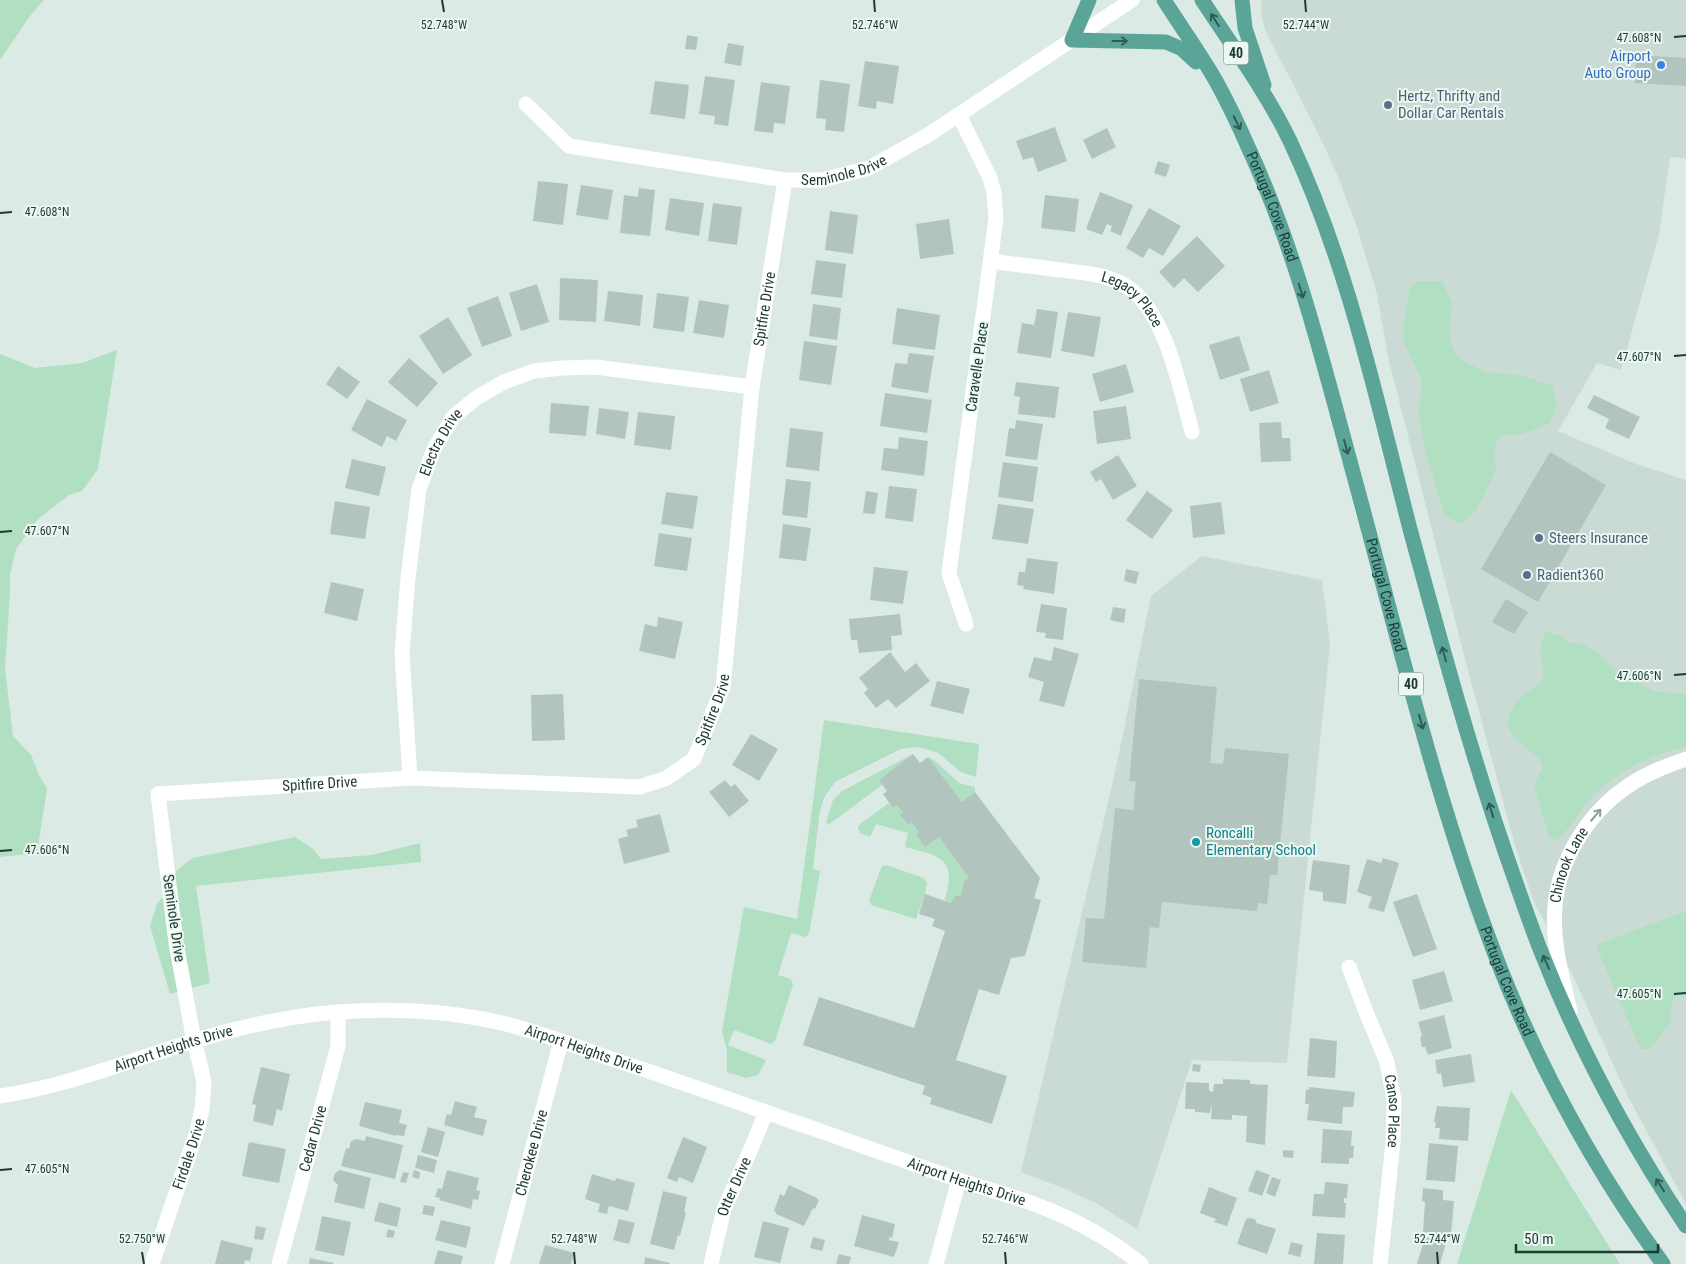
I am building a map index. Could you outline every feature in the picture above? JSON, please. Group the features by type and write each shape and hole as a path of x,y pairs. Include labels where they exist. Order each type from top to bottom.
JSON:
{"main road":[{"path":"1089,0 1072,40 1166,42 1182,49 1215,80"},
{"name":"Portugal Cove Road","path":"1164,0 1215,80 1250,151 1288,246 1326,373 1440,792 1480,914 1503,973 1536,1049 1561,1098 1598,1164 1643,1236 1663,1264"},
{"name":"40","path":"1202,0 1270,105 1290,141 1342,272 1450,677 1494,821 1540,949 1574,1027 1636,1145 1686,1226"},
{"path":"1242,0 1245,28 1270,105"}],"street":[{"name":"Seminole Drive","path":"526,104 569,146 785,180 822,180 869,168 928,135 1132,0"},
{"name":"Caravelle Place","path":"960,115 990,178 994,193 996,218 949,573 966,624"},
{"name":"Spitfire Drive","path":"158,794 410,778 639,787 665,779 694,759 723,687 752,387 785,180"},
{"name":"Legacy Place","path":"991,262 1097,275 1125,286 1140,298 1153,315 1166,342 1192,432"},
{"name":"Electra Drive","path":"410,778 402,653 419,489 434,449 453,417 476,398 504,382 534,371 553,369 595,367 752,387"},
{"name":"Chinook Lane","path":"1574,1027 1556,948 1555,906 1562,874 1572,850 1599,811 1627,786 1654,771 1686,759"},
{"name":"Seminole Drive","path":"158,794 176,943 194,1041"},
{"name":"Canso Place","path":"1349,967 1387,1062 1394,1100 1393,1142 1380,1264"},
{"name":"Airport Heights Drive","path":"0,1096 38,1090 194,1041 269,1021 338,1012 400,1011 468,1016 507,1024 1033,1204 1066,1217 1110,1241 1141,1264"},
{"name":"Cedar Drive","path":"279,1264 338,1046 338,1012"},
{"name":"Firdale Drive","path":"152,1264 197,1131 202,1109 204,1084 194,1041"},
{"name":"Cherokee Drive","path":"502,1264 561,1042"},
{"name":"Otter Drive","path":"711,1264 724,1209 766,1112"},
{"path":"936,1264 959,1180"}],"shaded area":[{"path":"1262,0 1686,0 1686,158 1670,157 1659,234 1621,370 1597,363 1558,431 1636,464 1686,480 1686,1204 1626,1093 1574,978 1534,902 1516,849 1468,671 1388,357 1377,294 1357,227 1337,174 1265,30 1261,11"},
{"path":"1202,556 1322,580 1330,644 1287,1063 1192,1060 1137,1229 1096,1203 1021,1172 1116,768 1151,596"}],"green space":[{"path":"0,0 44,0 30,16 0,60"},
{"path":"1418,281 1442,281 1452,303 1449,334 1453,348 1461,360 1486,372 1524,376 1552,386 1557,403 1550,423 1522,434 1500,435 1494,448 1496,471 1475,512 1461,524 1445,516 1425,451 1419,412 1421,377 1403,339 1410,288"},
{"path":"117,350 98,469 82,491 69,495 38,519 16,549 10,575 5,669 13,736 31,755 47,789 37,853 0,857 0,354 35,368 82,363"},
{"path":"1546,631 1560,636 1571,643 1580,643 1598,653 1622,677 1656,692 1686,694 1686,747 1646,759 1610,780 1585,804 1566,830 1556,840 1550,838 1534,785 1543,767 1539,758 1516,740 1507,725 1510,713 1517,700 1539,684 1544,675 1540,648"},
{"path":"824,720 979,744 976,777 961,772 938,753 919,747 901,749 835,782 825,796 820,810 813,869 820,871 810,929 805,937 791,933 778,975 791,979 793,985 775,1041 771,1044 734,1030 728,1045 766,1060 758,1075 746,1078 727,1072 727,1051 722,1031 744,907 797,919"},
{"path":"913,754 879,780 882,785 828,825 826,822 833,800 842,791"},
{"path":"928,757 934,760 959,783 975,787 975,792 962,802"},
{"path":"889,803 893,808 897,805 903,813 901,815 907,825 911,822 919,832 916,835 925,847 939,837 969,878 964,882 961,896 956,895 951,903 945,900 949,875 947,867 937,857 905,847 908,833 876,824 870,837 860,833 858,828 860,824"},
{"path":"295,837 313,849 321,859 372,855 420,843 421,862 196,886 210,983 170,994 150,926 157,904 170,889 177,870 193,858"},
{"path":"886,865 924,878 927,883 916,919 871,905 869,901 880,871 882,866"},
{"path":"1686,911 1686,997 1677,995 1672,1003 1671,1019 1666,1029 1649,1049 1641,1049 1596,945"},
{"path":"1511,1090 1620,1264 1457,1264"}],"building":[{"path":"687,35 698,37 696,50 685,49"},
{"path":"728,43 744,46 741,66 724,63"},
{"name":"Airport Auto Group","path":"1636,55 1686,58 1686,86 1635,83"},
{"path":"865,61 899,66 893,104 877,101 876,109 858,106"},
{"path":"705,76 735,80 728,126 714,124 715,116 699,114"},
{"path":"820,80 850,84 844,132 825,130 826,119 816,118"},
{"path":"655,81 689,85 685,119 650,114"},
{"path":"761,82 790,86 785,124 774,123 773,133 754,131"},
{"path":"1055,127 1067,161 1038,172 1033,157 1023,160 1016,141"},
{"path":"1107,128 1116,147 1092,159 1083,140"},
{"path":"1158,161 1170,165 1166,177 1154,173"},
{"path":"538,181 568,184 563,225 533,221"},
{"path":"581,185 613,190 608,220 576,215"},
{"path":"639,188 655,190 650,236 620,233 624,195 638,197"},
{"path":"1100,192 1133,205 1121,236 1110,231 1112,226 1107,224 1102,235 1086,229"},
{"path":"1045,195 1079,199 1075,232 1041,228"},
{"path":"670,198 704,203 699,236 665,230"},
{"path":"713,203 742,207 737,245 708,241"},
{"path":"1149,208 1181,226 1163,256 1149,248 1143,258 1126,248"},
{"path":"830,211 858,215 853,254 825,250"},
{"path":"949,219 954,254 920,259 916,224"},
{"path":"1197,236 1225,266 1198,292 1184,278 1174,288 1159,272"},
{"path":"816,260 846,264 842,298 811,294"},
{"path":"560,278 598,280 596,322 559,320"},
{"path":"537,284 549,322 521,331 509,293"},
{"path":"608,291 643,295 640,326 604,321"},
{"path":"657,293 689,297 684,332 653,328"},
{"path":"498,296 512,336 482,347 467,308"},
{"path":"699,300 729,305 724,338 693,333"},
{"path":"813,304 841,308 837,340 809,336"},
{"path":"897,308 940,315 935,350 892,344"},
{"path":"1037,309 1058,312 1051,358 1017,353 1022,323 1034,325"},
{"path":"1068,312 1101,317 1094,357 1061,351"},
{"path":"448,317 472,355 443,374 419,336"},
{"path":"1239,336 1250,370 1220,380 1209,345"},
{"path":"804,341 837,346 831,385 799,380"},
{"path":"909,353 934,356 928,393 891,387 895,363 907,364"},
{"path":"409,358 438,383 417,407 388,382"},
{"path":"1126,364 1134,392 1100,402 1092,374"},
{"path":"338,366 360,382 347,399 326,384"},
{"path":"1269,370 1279,403 1250,412 1240,379"},
{"path":"1016,382 1059,387 1055,418 1018,414 1020,397 1014,396"},
{"path":"885,393 932,400 927,433 880,426"},
{"path":"1594,395 1640,417 1629,439 1605,428 1609,419 1587,408"},
{"path":"367,399 407,420 396,441 387,436 382,447 351,430"},
{"path":"551,403 589,406 586,436 549,433"},
{"path":"1126,406 1131,439 1097,444 1093,411"},
{"path":"599,408 629,412 625,439 596,434"},
{"path":"638,412 675,416 671,450 634,445"},
{"path":"1016,420 1043,424 1037,460 1005,456 1009,428 1015,429"},
{"path":"1281,422 1282,438 1290,438 1291,461 1261,462 1259,423"},
{"path":"790,428 823,432 819,471 786,467"},
{"path":"899,437 928,441 924,476 881,470 884,448 898,449"},
{"path":"1550,452 1606,485 1538,602 1481,569"},
{"path":"1118,455 1137,486 1113,500 1101,479 1096,482 1090,472"},
{"path":"352,459 386,467 379,496 345,488"},
{"path":"1003,462 1038,467 1033,502 998,497"},
{"path":"786,479 811,482 807,518 782,515"},
{"path":"889,486 917,489 913,522 885,518"},
{"path":"866,491 878,493 875,514 863,513"},
{"path":"1147,491 1173,510 1152,539 1126,520"},
{"path":"666,492 698,496 693,529 661,524"},
{"path":"335,501 370,507 365,539 330,534"},
{"path":"1221,502 1225,534 1193,538 1190,506"},
{"path":"998,504 1034,509 1028,544 992,539"},
{"path":"783,524 811,528 806,561 779,558"},
{"path":"659,533 692,538 687,571 654,566"},
{"path":"1027,558 1058,562 1054,594 1023,589 1024,586 1017,585 1019,572 1025,572"},
{"path":"874,567 908,571 903,604 870,600"},
{"path":"1126,569 1139,572 1136,584 1124,581"},
{"path":"331,582 364,589 357,621 324,613"},
{"path":"1506,599 1528,612 1514,634 1492,622"},
{"path":"1041,604 1067,608 1063,640 1045,638 1046,633 1036,632"},
{"path":"1113,607 1126,609 1124,623 1110,620"},
{"path":"900,614 902,635 891,636 892,650 859,653 857,640 851,640 849,619"},
{"path":"658,617 683,622 675,659 639,651 645,624 657,627"},
{"path":"1054,647 1079,654 1064,707 1039,701 1044,682 1028,677 1034,657 1051,661"},
{"path":"890,652 905,672 916,663 930,681 896,708 888,699 876,708 864,693 868,689 859,678"},
{"name":"Roncalli Elementary School","path":"1139,679 1217,687 1210,763 1223,764 1225,748 1289,754 1277,875 1270,875 1267,904 1258,903 1257,911 1162,902 1159,928 1150,927 1146,968 1082,962 1086,918 1104,919 1115,808 1133,810 1136,782 1129,781"},
{"path":"937,681 970,689 963,714 930,706"},
{"path":"563,694 565,740 532,741 531,695"},
{"path":"751,734 778,749 759,781 732,765"},
{"path":"913,754 920,763 928,757 962,802 975,792 1040,878 1034,898 1041,900 1025,956 1011,958 999,995 979,989 956,1060 1007,1076 992,1124 930,1104 932,1098 922,1094 925,1086 803,1045 819,997 914,1028 945,931 932,926 935,919 919,914 925,894 951,903 956,895 961,896 964,881 969,878 939,837 925,847 916,835 919,832 911,822 908,825 900,815 903,813 897,805 893,808 883,794 887,791 879,780"},
{"path":"725,780 731,787 735,784 749,801 729,817 709,792"},
{"path":"660,814 670,852 624,864 618,839 628,836 626,830 638,827 636,820"},
{"path":"1383,858 1399,863 1384,912 1368,908 1372,897 1357,892 1367,859 1381,863"},
{"path":"1313,860 1350,865 1346,904 1323,901 1323,892 1309,890"},
{"path":"1417,894 1437,949 1413,957 1393,902"},
{"path":"1444,971 1453,1001 1420,1010 1412,980"},
{"path":"1444,1015 1452,1048 1428,1055 1425,1047 1422,1047 1420,1037 1422,1036 1418,1022"},
{"path":"1310,1038 1337,1041 1335,1078 1307,1076"},
{"path":"1471,1054 1475,1082 1443,1087 1441,1073 1437,1074 1435,1060"},
{"path":"1193,1064 1201,1065 1200,1072 1192,1071"},
{"path":"261,1067 290,1074 282,1111 277,1109 273,1126 253,1121 256,1105 252,1104"},
{"path":"1223,1079 1250,1080 1250,1084 1268,1085 1265,1145 1246,1142 1247,1116 1232,1115 1232,1120 1211,1119 1212,1103 1210,1113 1195,1112 1195,1109 1185,1109 1186,1082 1209,1083 1209,1091 1213,1092 1214,1084 1223,1084"},
{"path":"1309,1087 1355,1092 1353,1107 1343,1107 1342,1124 1307,1120 1309,1104 1305,1104 1306,1089 1309,1090"},
{"path":"455,1101 477,1107 474,1117 487,1120 483,1136 444,1125 447,1114 451,1115"},
{"path":"365,1102 402,1110 399,1123 407,1125 404,1136 396,1136 359,1126"},
{"path":"1437,1106 1470,1108 1468,1141 1439,1139 1440,1128 1435,1128 1436,1122 1434,1122"},
{"path":"428,1127 445,1132 438,1157 421,1152"},
{"path":"1323,1129 1352,1131 1351,1146 1354,1146 1353,1158 1349,1158 1349,1164 1321,1163"},
{"path":"366,1136 403,1145 395,1179 341,1166 346,1148 349,1149 351,1141 356,1139 365,1141"},
{"path":"683,1137 707,1147 693,1183 679,1177 677,1182 667,1178"},
{"path":"249,1142 286,1149 279,1183 242,1176"},
{"path":"1429,1143 1458,1146 1455,1182 1426,1180"},
{"path":"1283,1150 1294,1151 1293,1158 1283,1157"},
{"path":"418,1155 437,1160 434,1173 415,1168"},
{"path":"340,1170 371,1178 364,1209 334,1202 338,1185 333,1180 335,1173"},
{"path":"414,1170 420,1172 419,1179 412,1177"},
{"path":"447,1170 479,1178 476,1190 480,1191 478,1200 473,1199 471,1209 439,1200 440,1198 435,1197 438,1188 442,1189"},
{"path":"1256,1170 1270,1175 1262,1196 1248,1191"},
{"path":"403,1172 409,1173 406,1183 400,1182"},
{"path":"592,1174 615,1181 616,1178 635,1183 628,1211 609,1206 607,1214 598,1212 600,1204 585,1199"},
{"path":"1272,1177 1281,1180 1275,1197 1266,1193"},
{"path":"1325,1182 1348,1184 1347,1198 1344,1198 1344,1203 1346,1203 1345,1218 1312,1216 1314,1194 1324,1194"},
{"path":"789,1185 819,1200 804,1226 776,1214 774,1211 780,1194 784,1196"},
{"path":"1209,1187 1237,1198 1227,1226 1214,1222 1216,1219 1200,1213"},
{"path":"1423,1188 1443,1190 1443,1200 1454,1201 1451,1235 1423,1232 1425,1202 1422,1201"},
{"path":"663,1191 687,1197 684,1212 686,1213 674,1250 650,1244"},
{"path":"379,1202 401,1208 397,1227 374,1221"},
{"path":"424,1205 435,1207 433,1216 422,1214"},
{"path":"862,1215 895,1224 892,1238 889,1237 889,1240 899,1242 894,1257 854,1246"},
{"path":"322,1216 351,1222 344,1256 315,1250"},
{"path":"619,1219 635,1223 629,1244 613,1240"},
{"path":"1246,1219 1256,1220 1256,1223 1276,1229 1267,1254 1237,1244"},
{"path":"441,1220 471,1227 466,1248 435,1240"},
{"path":"763,1221 789,1228 780,1263 754,1257"},
{"path":"256,1226 266,1228 263,1240 254,1239"},
{"path":"388,1229 395,1231 393,1238 386,1237"},
{"path":"1317,1233 1345,1235 1343,1264 1314,1264"},
{"path":"813,1237 825,1240 822,1251 810,1248"},
{"path":"1425,1237 1446,1243 1440,1264 1417,1264"},
{"path":"221,1240 253,1248 250,1261 245,1260 244,1264 215,1264"},
{"path":"1291,1242 1303,1245 1300,1257 1288,1254"},
{"path":"545,1245 574,1253 571,1264 539,1264"},
{"path":"438,1250 463,1256 461,1264 434,1264"},
{"path":"839,1254 851,1257 849,1264 836,1264"},
{"path":"645,1257 670,1263 670,1264 644,1264"},
{"path":"310,1258 334,1263 309,1264"}],"place":[{"name":"Airport Auto Group","path":"1661,65"},
{"name":"Hertz, Thrifty and Dollar Car Rentals","path":"1388,105"},
{"name":"Steers Insurance","path":"1539,538"},
{"name":"Radient360","path":"1527,575"},
{"name":"Roncalli Elementary School","path":"1196,842"}]}
